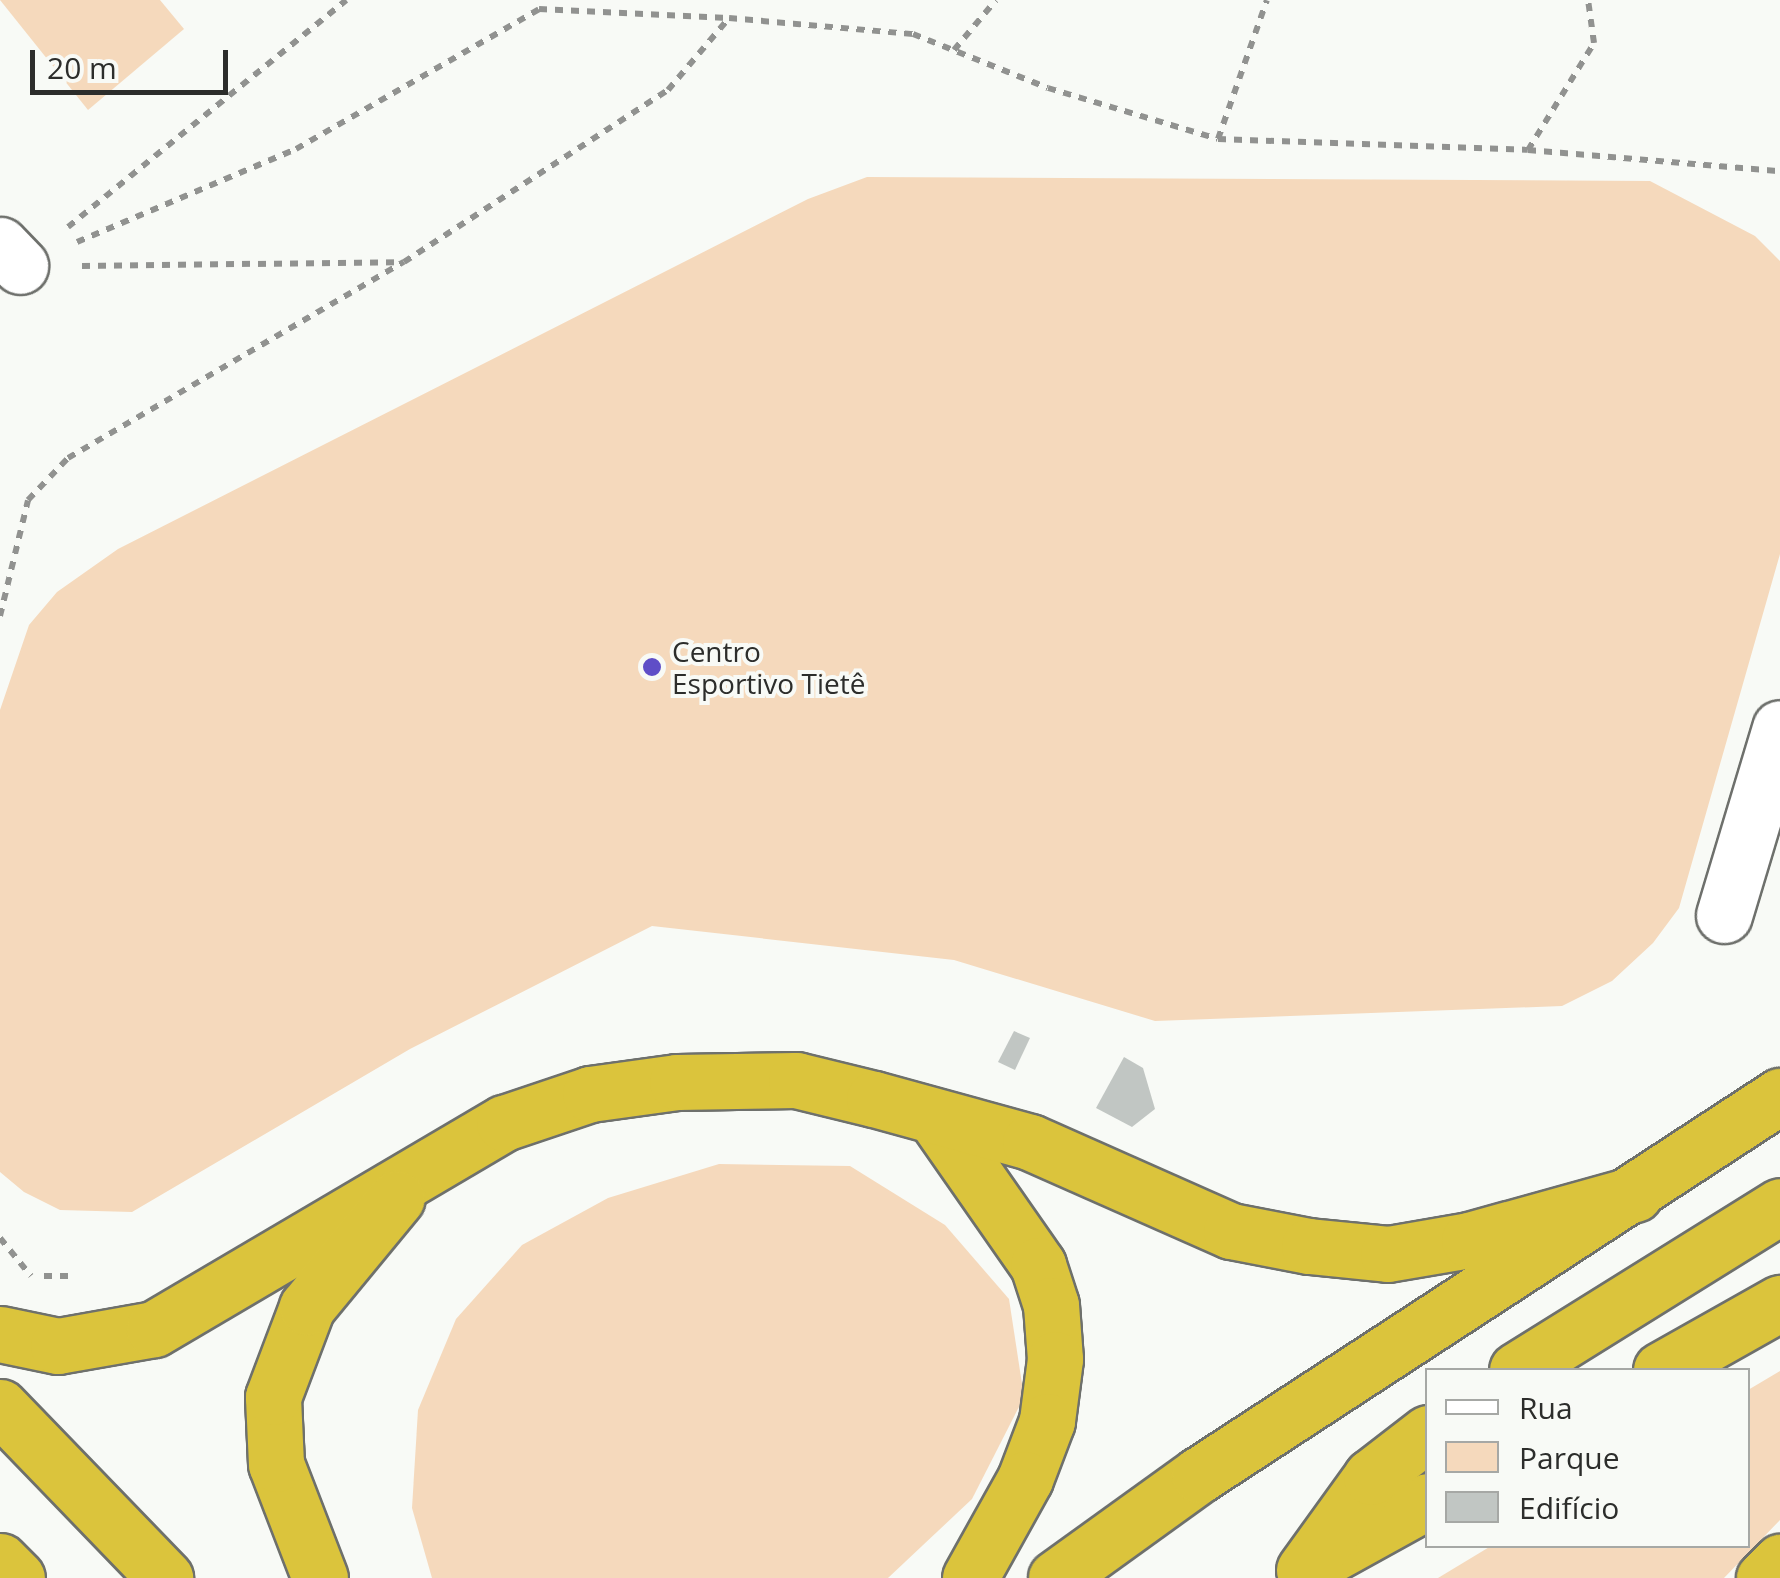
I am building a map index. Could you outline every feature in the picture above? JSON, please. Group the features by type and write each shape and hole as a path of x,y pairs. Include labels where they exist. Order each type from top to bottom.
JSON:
{"highway":[{"path":"0,1334 58,1346 154,1329 504,1123 590,1094 677,1082 796,1080 1030,1142 1231,1231 1328,1248 1388,1254 1469,1240 1635,1194"},
{"path":"1056,1578 1199,1475 1780,1096"},
{"path":"934,1116 1038,1265 1054,1340 1046,1421 1025,1479 970,1578"},
{"path":"320,1578 276,1464 273,1396 307,1307 357,1242 434,1162"},
{"path":"1520,1368 1780,1206"},
{"path":"1665,1368 1780,1303"},
{"path":"0,1407 165,1578"},
{"path":"1298,1574 1371,1477 1425,1436"},
{"path":"1298,1574 1425,1503"},
{"path":"0,1561 17,1578"},
{"path":"1764,1578 1780,1562"}],"lane":[{"path":"1724,915 1780,728"}],"path":[{"path":"10,256 346,0"},
{"path":"954,50 996,0"},
{"path":"1218,138 1267,0"},
{"path":"1528,150 1594,43 1588,0"},
{"path":"10,256 296,149 539,9 729,18 913,34 1048,88 1218,138 1528,150 1780,171"},
{"path":"0,616 28,500 68,458 404,262 668,90 729,18"},
{"path":"10,256 404,262"}],"green space":[{"path":"0,0 160,0 184,29 88,110"},
{"path":"867,177 1650,181 1755,236 1780,261 1780,554 1679,908 1653,943 1612,981 1562,1006 1155,1021 954,960 652,926 410,1049 132,1212 60,1210 24,1192 0,1172 0,710 29,625 57,592 118,549 808,199"},
{"path":"719,1164 850,1166 945,1225 1009,1299 1024,1397 972,1499 888,1578 432,1578 412,1508 418,1410 456,1319 522,1245 608,1198"},
{"path":"1780,1371 1780,1520 1724,1578 1438,1578 1488,1548 1750,1548 1750,1389"}],"building":[{"path":"1014,1031 1030,1038 1015,1070 998,1062"},
{"path":"1124,1057 1143,1068 1155,1109 1132,1127 1096,1108"}],"place":[{"name":"Centro Esportivo Tietê","path":"652,667"}]}
